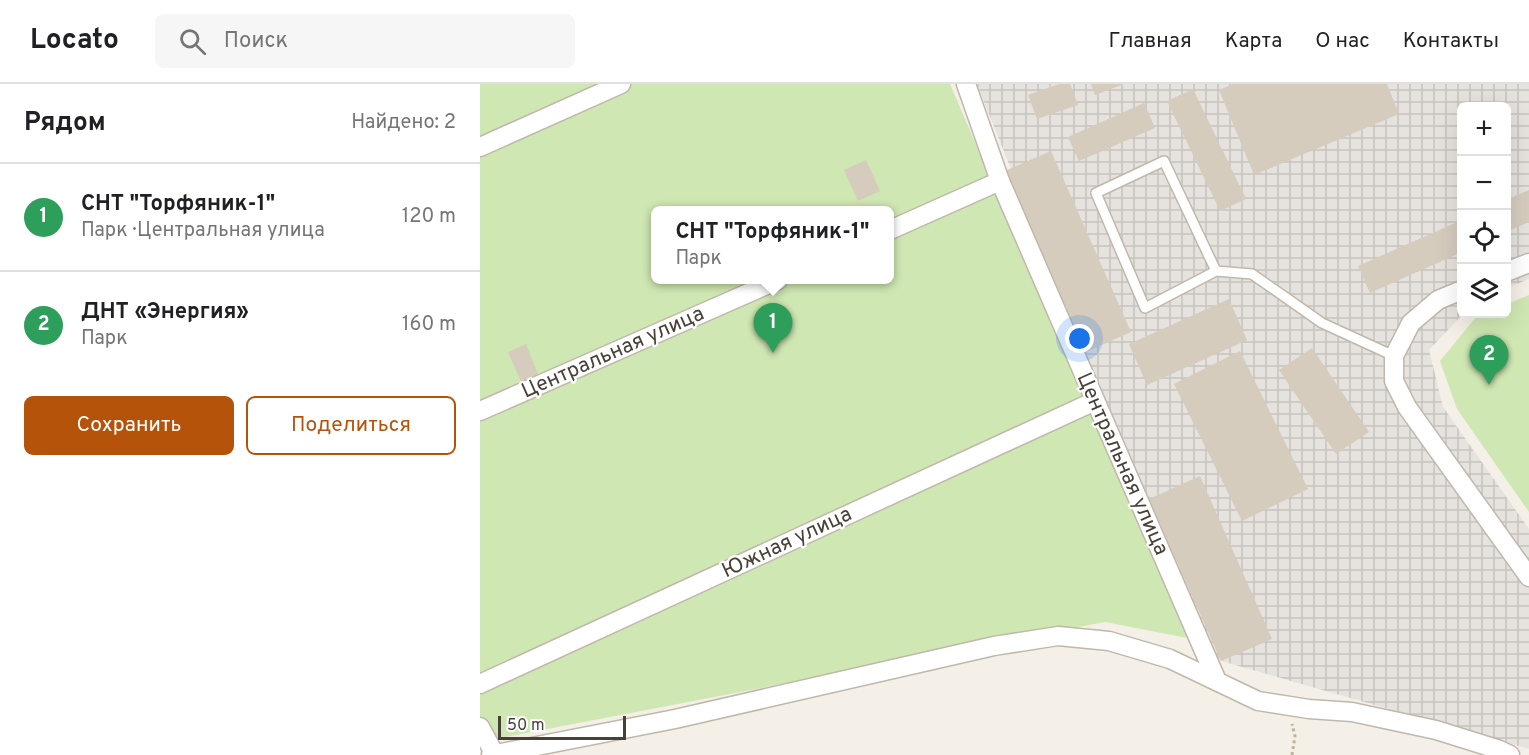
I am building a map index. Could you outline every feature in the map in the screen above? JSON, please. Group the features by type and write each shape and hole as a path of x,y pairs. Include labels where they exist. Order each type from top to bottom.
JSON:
{"street":[{"path":"480,147 621,84"},
{"name":"Центральная улица","path":"966,84 1000,181 1217,681"},
{"path":"894,228 1000,181"},
{"path":"1511,270 1529,263"},
{"name":"Центральная улица","path":"480,411 767,284"},
{"path":"1457,292 1438,300 1411,323 1394,356 1394,381 1407,407 1529,577"},
{"name":"Южная улица","path":"480,684 1095,401"},
{"path":"480,727 493,755 675,719 994,646 1058,636 1108,641 1170,659 1258,701 1352,712 1425,728 1510,755"}],"lane":[{"path":"1216,271 1164,161 1096,193 1145,308 1216,271 1252,274 1322,323 1394,356"}],"path":[{"path":"1288,706 1295,736 1292,755"}],"shaded area":[{"path":"977,84 1529,84 1529,279 1511,286 1511,102 1457,102 1457,318 1459,318 1429,350 1443,407 1529,529 1529,749 1221,661 1197,634"}],"green space":[{"path":"480,84 950,84 1187,638 1105,622 480,742"},
{"path":"1529,295 1529,512 1457,409 1440,361 1475,318 1511,318 1511,302"}],"building":[{"path":"1059,84 1070,84 1078,105 1037,119 1028,95"},
{"path":"1091,84 1124,84 1095,95"},
{"path":"1233,84 1387,84 1399,114 1254,175 1219,90"},
{"path":"1193,89 1246,199 1220,211 1167,101"},
{"path":"1144,103 1155,128 1079,161 1068,137"},
{"path":"1051,151 1131,332 1086,352 1005,171"},
{"path":"866,160 880,191 858,201 844,170"},
{"path":"1529,190 1529,222 1511,230 1511,210 1511,198"},
{"path":"1457,222 1457,254 1370,293 1358,266"},
{"path":"1229,299 1247,340 1147,385 1129,344"},
{"path":"526,344 538,374 521,382 508,352"},
{"path":"1312,348 1369,432 1336,454 1279,370"},
{"path":"1240,351 1308,489 1242,521 1174,384"},
{"path":"1200,476 1272,639 1221,661 1149,499"}],"place":[{"name":"СНТ \"Торфяник-1\"","path":"773,353"},
{"name":"ДНТ «Энергия»","path":"1489,385"}]}
